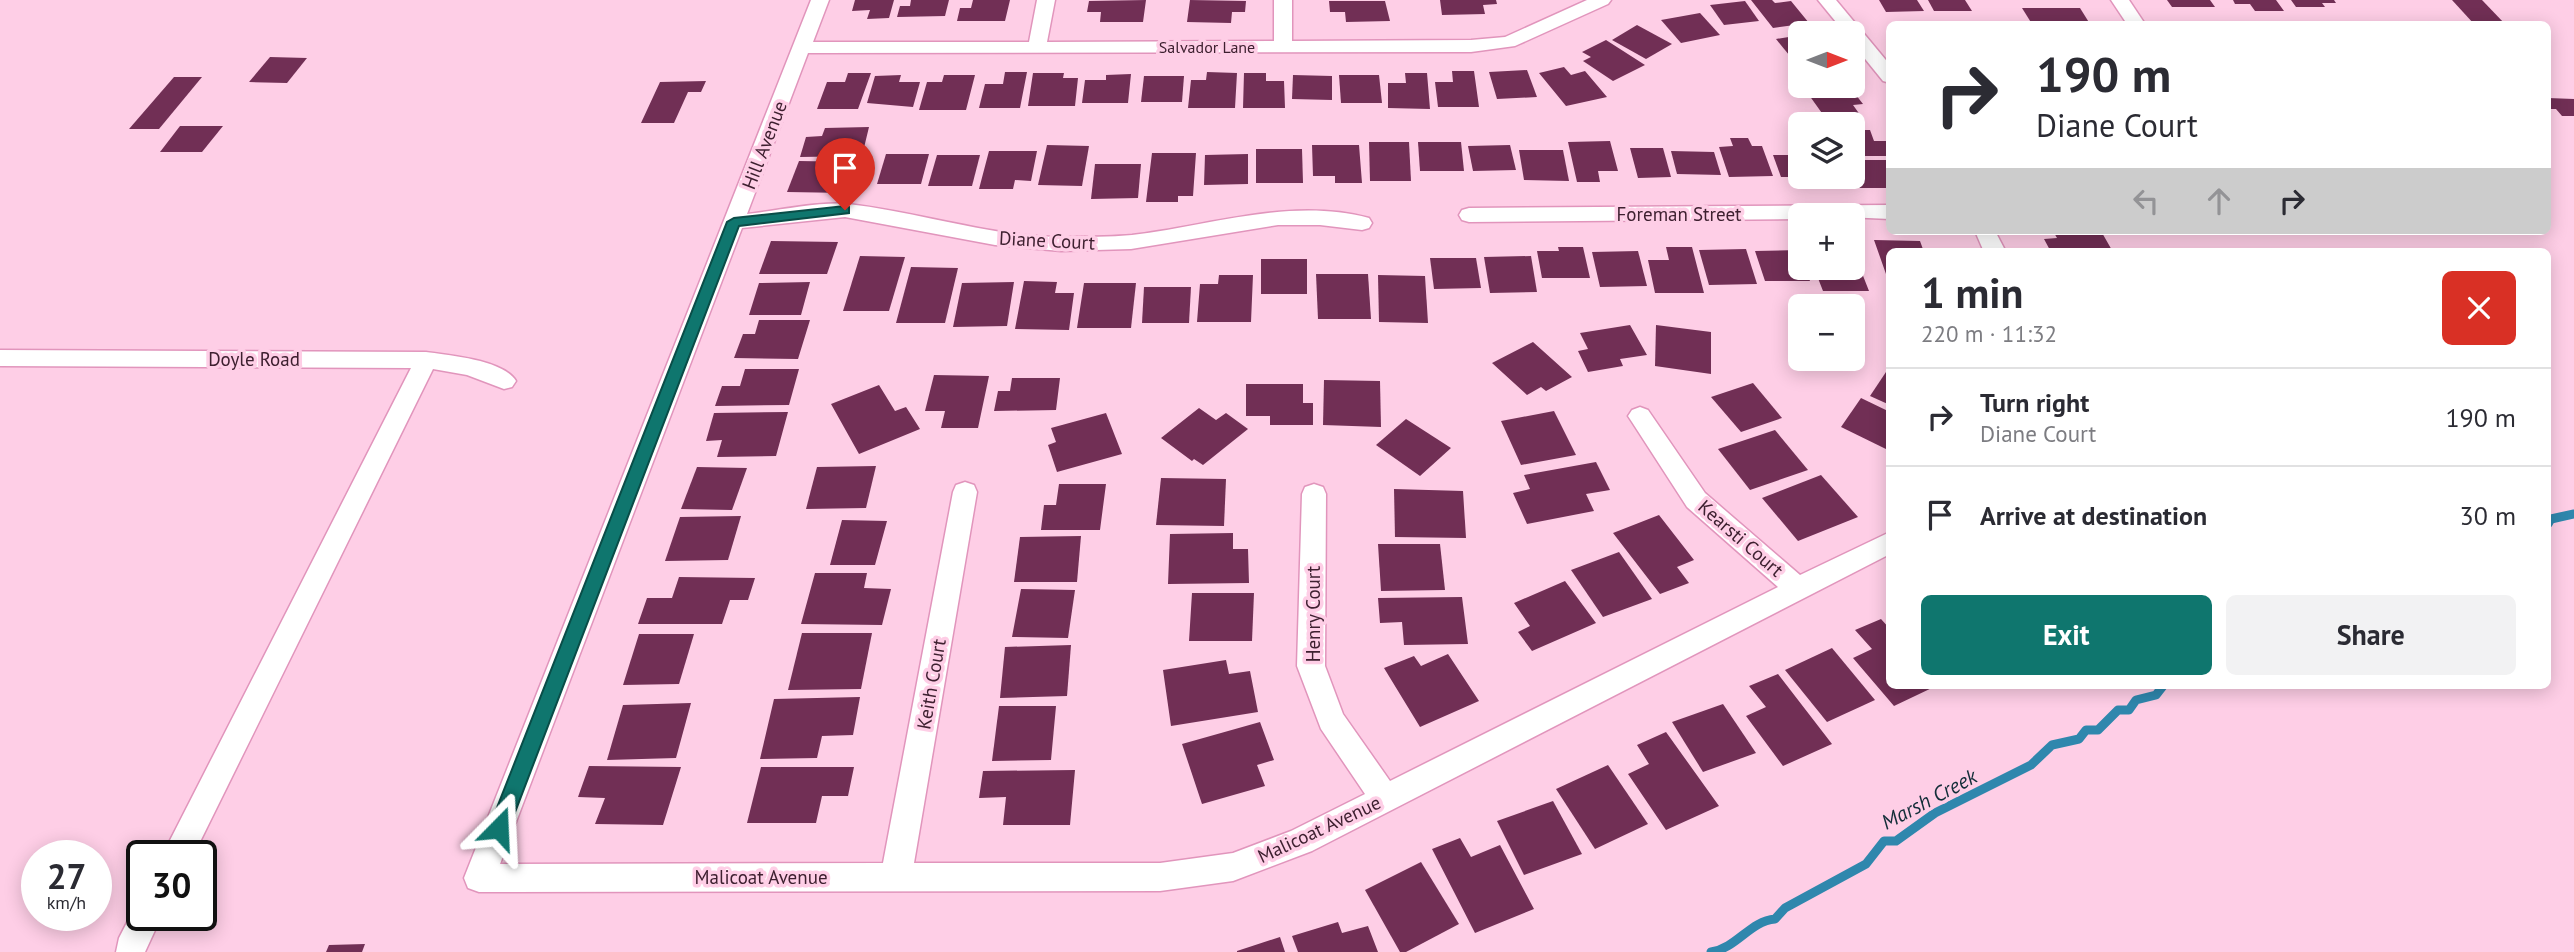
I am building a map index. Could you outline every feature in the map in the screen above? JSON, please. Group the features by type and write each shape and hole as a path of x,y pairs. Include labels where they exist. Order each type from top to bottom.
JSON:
{"street":[{"name":"Hill Avenue","path":"479,878 820,0"},
{"path":"1037,47 1046,0"},
{"path":"1283,0 1283,46"},
{"path":"1546,0 1566,15"},
{"name":"Salvador Lane","path":"801,48 1471,46 1509,42 1602,0"},
{"path":"1827,0 1886,72"},
{"path":"2120,0 2134,21"},
{"name":"Diane Court","path":"734,222 845,210 995,237 1061,244 1131,242 1278,218 1320,218 1362,223"},
{"name":"Foreman Street","path":"1469,215 1886,212"},
{"name":"Doyle Road","path":"0,358 426,360 471,367 504,381"},
{"path":"185,840 426,360"},
{"name":"Kearsti Court","path":"1640,416 1696,500 1798,589"},
{"name":"Keith Court","path":"897,877 965,492"},
{"name":"Henry Court","path":"1314,494 1311,666 1331,720 1385,799"},
{"name":"Malicoat Avenue","path":"479,878 1160,877 1233,867 1301,841 1886,544"},
{"path":"130,949 139,931"}],"building":[{"path":"855,0 894,0 889,18 867,19 870,10 852,11"},
{"path":"911,0 949,0 945,16 897,17 900,6 910,6"},
{"path":"973,0 1010,0 1005,21 957,21 960,8 971,8"},
{"path":"1146,0 1143,22 1100,22 1101,12 1087,12 1089,1"},
{"path":"1190,0 1246,1 1245,12 1232,12 1231,23 1187,22"},
{"path":"1440,0 1496,0 1497,4 1483,5 1485,14 1442,15"},
{"path":"1751,0 1772,0 1775,3 1791,1 1807,21 1788,21 1788,26 1773,28"},
{"path":"1879,0 1917,0 1924,11 1886,12"},
{"path":"1928,0 1965,0 1972,11 1934,11"},
{"path":"2167,0 2210,0 2215,7 2172,7"},
{"path":"2233,0 2276,0 2284,11 2255,11 2250,4 2235,4"},
{"path":"2291,0 2334,0 2336,3 2322,3 2325,7 2296,7"},
{"path":"2452,0 2482,0 2502,21 2471,21"},
{"path":"1329,1 1385,1 1390,21 1346,22 1345,12 1330,12"},
{"path":"1745,1 1759,21 1724,25 1710,5"},
{"path":"2022,8 2080,8 2088,21 2030,21"},
{"path":"1700,13 1720,35 1681,43 1661,20"},
{"path":"1637,25 1672,44 1646,59 1612,40"},
{"path":"1788,37 1788,54 1776,39"},
{"path":"1606,40 1645,65 1613,81 1583,61 1591,57 1582,52"},
{"path":"270,57 307,58 287,83 249,82"},
{"path":"1564,67 1571,75 1585,71 1607,97 1566,106 1539,73"},
{"path":"1527,70 1537,97 1497,99 1489,72"},
{"path":"1452,71 1474,71 1479,107 1438,107 1435,82 1453,82"},
{"path":"1005,72 1027,72 1020,108 979,108 985,84 1003,84"},
{"path":"1207,72 1237,73 1235,108 1188,108 1191,80 1206,80"},
{"path":"848,73 871,73 858,109 817,109 827,82 845,82"},
{"path":"1033,73 1064,73 1063,78 1078,78 1075,106 1028,106"},
{"path":"1244,73 1266,73 1266,81 1284,81 1285,108 1243,108"},
{"path":"1405,73 1427,73 1430,109 1388,108 1388,83 1406,83"},
{"path":"1131,74 1128,103 1082,103 1085,80 1106,80 1106,75"},
{"path":"901,75 899,82 920,82 913,107 867,103 875,76"},
{"path":"944,75 975,75 966,110 919,110 927,82 942,82"},
{"path":"1293,75 1332,76 1332,100 1292,99"},
{"path":"1339,75 1379,75 1382,103 1341,103"},
{"path":"1144,76 1184,76 1182,102 1141,102"},
{"path":"174,77 202,77 159,129 129,129"},
{"path":"706,81 701,92 688,92 674,123 641,123 660,82"},
{"path":"1811,98 1858,98 1863,104 1853,105 1858,112 1821,112"},
{"path":"2551,98 2574,99 2574,116 2562,116 2556,109 2551,109"},
{"path":"180,126 223,126 202,152 160,152"},
{"path":"869,127 862,156 800,157 806,137 822,136 825,128"},
{"path":"1865,130 1870,130 1874,141 1886,141 1886,156 1865,156"},
{"path":"1730,138 1748,138 1752,146 1762,146 1773,176 1729,177 1719,147 1733,146"},
{"path":"1610,141 1618,171 1598,171 1600,182 1577,182 1568,142"},
{"path":"1369,142 1409,142 1411,181 1370,181"},
{"path":"1418,142 1461,142 1464,171 1420,171"},
{"path":"1047,145 1089,146 1082,186 1038,185"},
{"path":"1312,145 1359,145 1362,183 1335,183 1335,176 1313,176"},
{"path":"1510,145 1516,170 1473,171 1468,146"},
{"path":"1630,148 1663,148 1671,177 1638,178"},
{"path":"1256,149 1302,149 1303,183 1256,183"},
{"path":"1519,150 1563,150 1569,181 1524,180"},
{"path":"989,151 1037,151 1031,181 1015,180 1013,189 979,189"},
{"path":"1671,151 1714,152 1721,175 1677,174"},
{"path":"1152,153 1196,153 1193,196 1178,196 1178,202 1146,202"},
{"path":"886,154 929,154 921,184 877,184"},
{"path":"1248,154 1248,184 1204,185 1205,155"},
{"path":"937,155 980,155 972,186 928,186"},
{"path":"1773,155 1788,155 1788,177 1781,177"},
{"path":"1865,160 1886,160 1886,188 1865,188"},
{"path":"799,161 857,162 847,193 787,192"},
{"path":"1095,164 1141,164 1138,198 1091,199"},
{"path":"2055,235 2103,235 2111,248 2049,248 2044,239 2057,238"},
{"path":"1874,240 1920,241 1923,248 1886,248 1886,274"},
{"path":"771,241 838,242 827,274 759,274"},
{"path":"1558,247 1583,247 1590,278 1542,278 1537,251 1559,251"},
{"path":"1666,247 1692,247 1704,293 1655,293 1648,260 1669,260"},
{"path":"1746,249 1757,284 1709,285 1699,250"},
{"path":"1788,250 1788,280 1810,281 1765,281 1755,251"},
{"path":"1638,251 1647,286 1600,287 1592,252"},
{"path":"860,256 905,257 889,311 843,311"},
{"path":"1531,256 1537,292 1490,293 1484,257"},
{"path":"1430,258 1476,258 1481,288 1434,289"},
{"path":"1261,259 1307,259 1307,294 1261,294"},
{"path":"911,267 958,268 945,323 896,323"},
{"path":"1316,274 1368,274 1371,319 1318,319"},
{"path":"1219,275 1253,275 1251,322 1197,322 1200,284 1218,284"},
{"path":"1378,275 1425,276 1428,323 1379,322"},
{"path":"1819,280 1865,280 1869,291 1823,291"},
{"path":"1024,281 1057,282 1055,293 1074,293 1069,330 1015,329"},
{"path":"810,282 801,315 749,315 759,283"},
{"path":"1014,282 1007,326 953,327 962,283"},
{"path":"1084,283 1136,283 1131,328 1077,328"},
{"path":"1144,287 1191,287 1189,323 1142,323"},
{"path":"759,320 810,320 798,359 734,358 743,334 755,334"},
{"path":"1630,325 1647,355 1620,359 1623,366 1588,372 1578,351 1588,349 1580,333"},
{"path":"1656,325 1711,332 1711,374 1655,366"},
{"path":"1533,342 1572,377 1546,391 1541,387 1527,395 1492,363"},
{"path":"745,369 799,369 789,405 715,406 722,386 740,386"},
{"path":"1886,372 1886,403 1870,396"},
{"path":"934,375 989,376 978,428 941,428 945,411 925,411"},
{"path":"1012,378 1060,378 1056,410 994,411 998,391 1010,391"},
{"path":"1324,380 1380,381 1381,427 1323,425"},
{"path":"1753,383 1782,418 1741,432 1711,397"},
{"path":"1246,384 1303,384 1303,403 1313,403 1313,425 1270,425 1270,416 1246,416"},
{"path":"879,385 895,411 906,407 920,429 859,454 831,404"},
{"path":"1861,398 1886,410 1886,449 1841,427"},
{"path":"1199,408 1216,420 1226,413 1248,429 1203,465 1194,459 1192,461 1161,438"},
{"path":"1554,411 1576,455 1521,465 1501,421"},
{"path":"788,412 776,456 717,457 722,440 706,441 714,413"},
{"path":"1106,413 1122,454 1057,472 1048,445 1056,442 1051,428"},
{"path":"1406,419 1451,448 1420,476 1376,445"},
{"path":"1775,430 1808,470 1750,490 1718,449"},
{"path":"1596,462 1610,490 1586,494 1594,511 1527,524 1513,493 1530,489 1524,475"},
{"path":"876,466 866,508 806,509 817,467"},
{"path":"697,467 747,468 732,510 681,509"},
{"path":"1821,475 1858,517 1798,541 1762,498"},
{"path":"1161,478 1226,479 1224,526 1156,525"},
{"path":"1059,484 1106,484 1100,530 1041,530 1044,505 1056,505"},
{"path":"1394,489 1463,491 1466,538 1395,537"},
{"path":"1659,515 1694,560 1677,567 1689,583 1660,594 1613,533"},
{"path":"741,516 728,560 665,561 680,517"},
{"path":"842,520 887,521 875,565 830,565"},
{"path":"1233,533 1233,549 1248,549 1249,583 1168,584 1170,534"},
{"path":"1081,536 1077,582 1014,582 1020,537"},
{"path":"1378,544 1440,544 1445,590 1381,591"},
{"path":"1619,552 1652,599 1603,617 1571,570"},
{"path":"815,573 867,573 864,588 891,589 882,625 801,624"},
{"path":"679,577 755,578 748,600 730,600 722,624 638,624 647,598 672,598"},
{"path":"1565,581 1596,623 1532,651 1518,632 1530,626 1514,603"},
{"path":"1021,589 1075,590 1068,638 1012,637"},
{"path":"1192,593 1254,593 1252,641 1189,641"},
{"path":"1462,597 1468,644 1404,645 1402,622 1380,623 1378,598"},
{"path":"1881,619 1886,625 1886,689 1930,689 1894,706 1853,658 1872,649 1855,630"},
{"path":"802,633 872,633 861,689 788,690"},
{"path":"639,634 694,634 679,684 623,685"},
{"path":"1071,645 1067,696 1000,698 1005,647"},
{"path":"1832,648 1875,700 1827,722 1785,670"},
{"path":"1448,654 1479,701 1420,727 1384,668 1414,656 1421,666"},
{"path":"1226,660 1229,674 1250,671 1258,712 1171,726 1163,670"},
{"path":"1778,674 1832,744 1783,766 1746,716 1766,707 1749,686"},
{"path":"860,697 853,735 822,736 817,758 760,759 774,699"},
{"path":"691,703 676,758 607,760 623,705"},
{"path":"1723,704 1756,753 1703,772 1672,722"},
{"path":"999,706 1056,706 1051,760 992,761"},
{"path":"1260,722 1274,760 1257,765 1265,786 1202,804 1182,744"},
{"path":"1666,732 1719,806 1666,830 1628,774 1649,764 1637,745"},
{"path":"1608,765 1648,824 1595,849 1556,789"},
{"path":"589,766 681,767 663,825 595,824 605,798 578,797"},
{"path":"761,767 854,767 848,796 822,796 816,823 747,823"},
{"path":"1075,770 1070,825 1003,825 1006,797 979,798 983,771"},
{"path":"1553,801 1582,854 1524,875 1497,821"},
{"path":"1460,838 1471,857 1500,845 1534,909 1475,933 1432,849"},
{"path":"1421,862 1459,924 1406,952 1400,952 1365,890"},
{"path":"1338,922 1342,933 1368,926 1378,952 1298,952 1292,936"},
{"path":"1280,937 1285,952 1237,952 1237,951"},
{"path":"365,944 362,952 326,952 329,945"}],"waterway":[{"name":"Marsh Creek","path":"2551,519 2574,514"},
{"name":"Marsh Creek","path":"1711,952 1720,950 1758,924 1775,919 1785,908 1866,864 1884,841 1896,841 1935,813 2031,765 2052,745 2079,739 2086,730 2098,730 2118,710 2129,710 2136,700 2156,695 2161,689"}],"route":[{"path":"499,828 734,222 845,210"}]}
